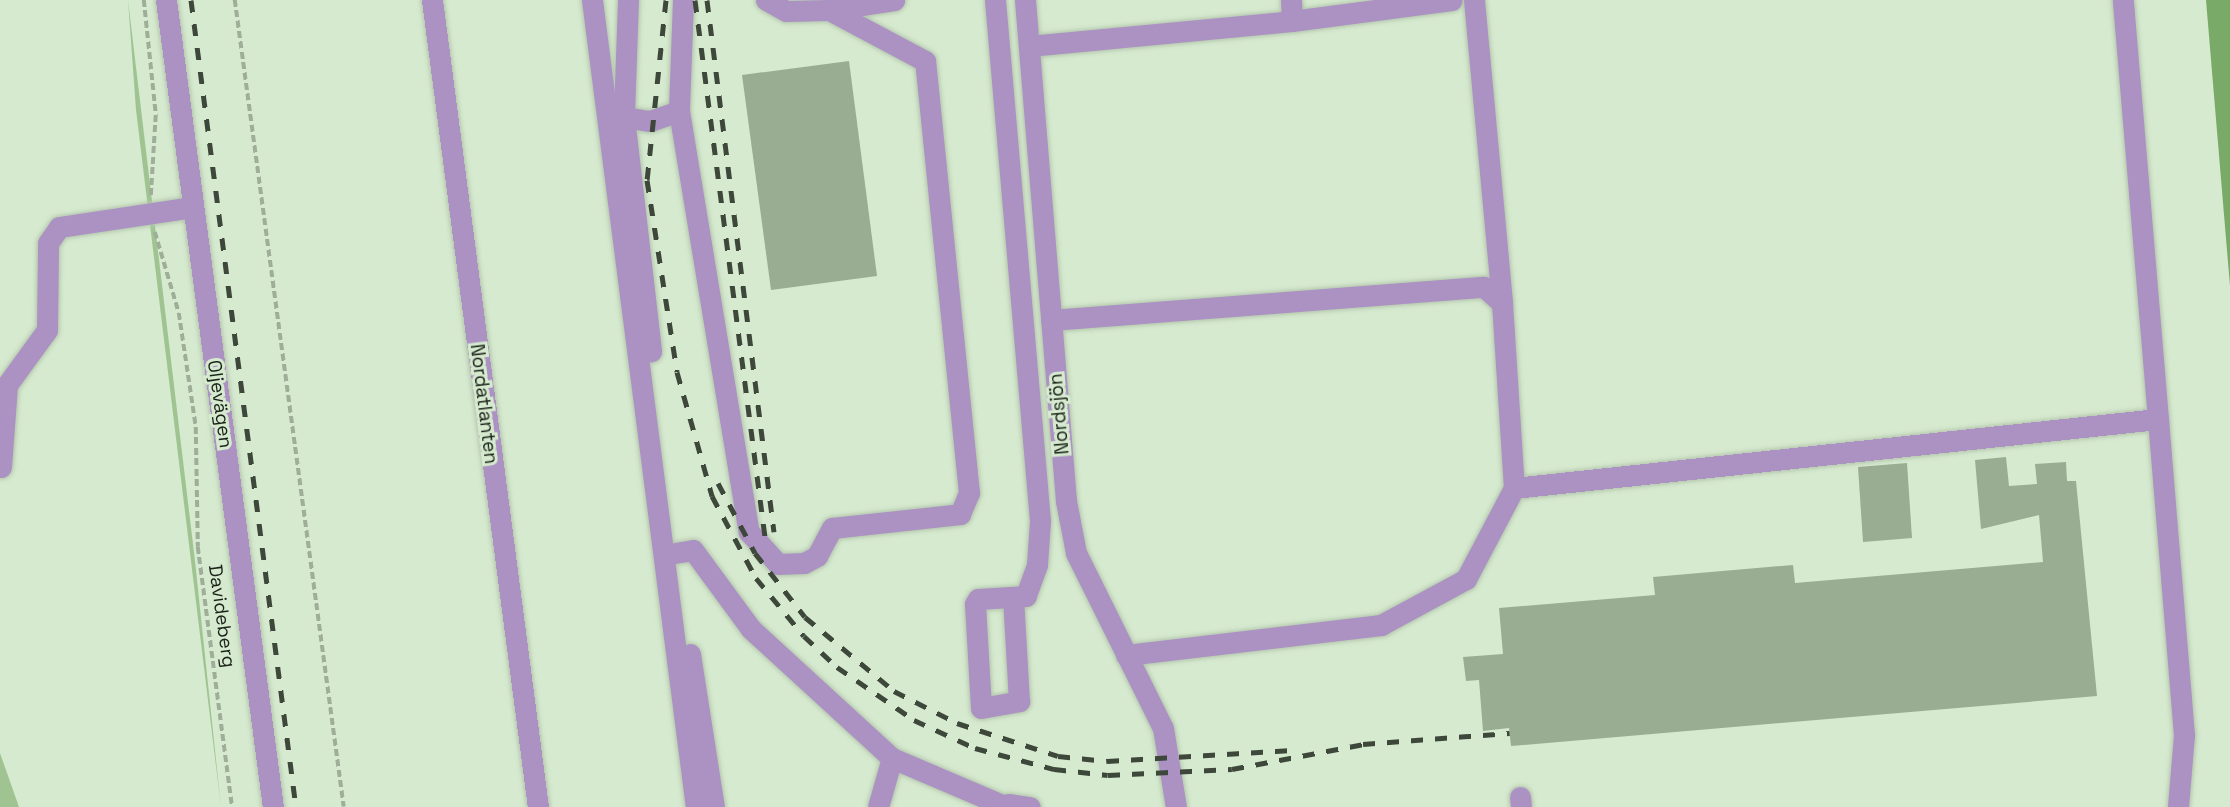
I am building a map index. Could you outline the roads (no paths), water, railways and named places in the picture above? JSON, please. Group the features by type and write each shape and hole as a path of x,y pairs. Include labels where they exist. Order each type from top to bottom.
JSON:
{"street":[{"name":"Oljevägen","path":"166,0 273,807"},
{"name":"Nordatlanten","path":"432,0 538,807"},
{"path":"592,0 696,807"},
{"path":"628,0 624,117 675,552 714,807"},
{"path":"683,0 680,111 749,533 778,564 804,564 817,556 832,528 960,514 969,494 925,61 829,10"},
{"path":"766,0 786,11 829,10 894,0"},
{"path":"995,0 1041,521 1037,565 1026,596 1013,597 975,604 981,708 1019,701 1013,597"},
{"name":"Nordsjön","path":"1025,0 1066,501 1076,552 1163,728 1176,807"},
{"path":"1029,46 1291,10 1452,0"},
{"path":"1126,654 1381,625 1466,579 1514,488 1502,303 1474,0"},
{"path":"2123,0 2184,735 2178,807"},
{"path":"624,117 650,121 680,111"},
{"path":"1,467 7,385 47,330 48,243 59,227 193,207"},
{"path":"1051,320 1483,287 1499,272"},
{"path":"1483,287 1502,303"},
{"path":"1514,488 2158,419"},
{"path":"675,552 693,550 751,629 892,758 1015,806"},
{"path":"878,807 892,758"}],"railway":[{"path":"191,0 296,807"},
{"path":"666,0 647,180 677,372 712,496 756,578 804,636 837,667 914,720 975,748 1054,769 1108,775 1232,769 1370,743"},
{"path":"695,0 765,537"},
{"path":"707,0 774,532"},
{"path":"718,483 755,553 805,617 894,691 957,723 1058,756 1107,761 1293,750"},
{"path":"1363,744 1510,733"}]}
